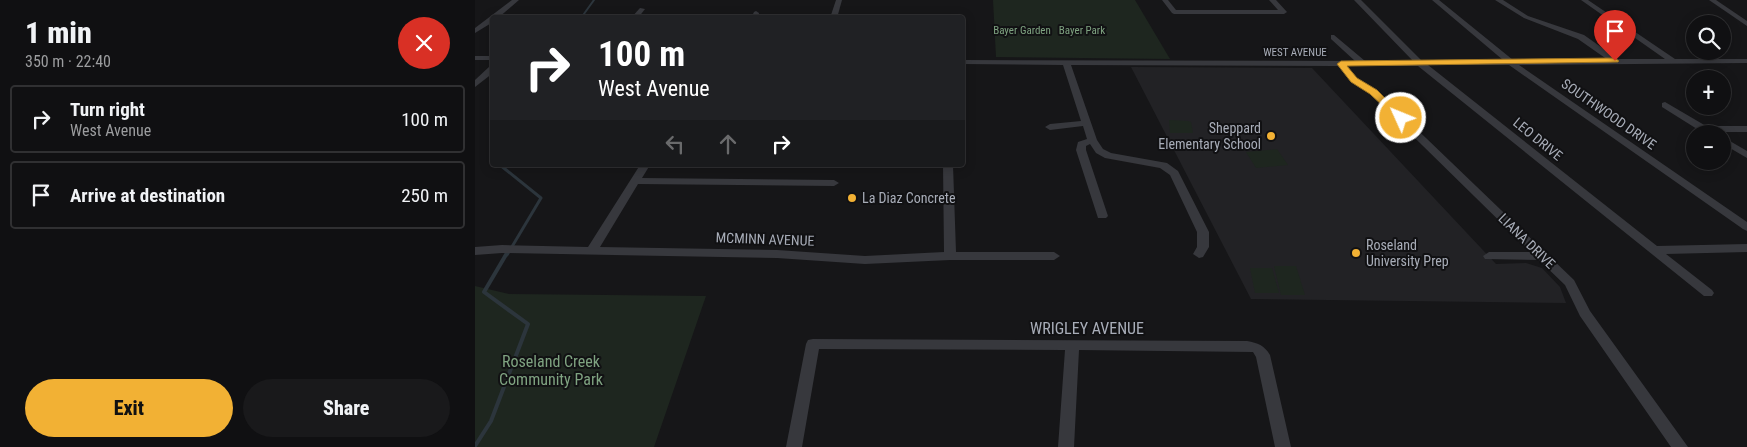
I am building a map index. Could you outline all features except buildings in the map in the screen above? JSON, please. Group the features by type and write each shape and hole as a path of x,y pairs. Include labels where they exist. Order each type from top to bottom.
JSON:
{"street":[{"path":"497,15 516,0"},
{"path":"834,15 839,0"},
{"path":"1165,0 1174,12 1284,12 1272,0"},
{"name":"LEO DRIVE","path":"1357,0 1420,63 1708,293"},
{"name":"SOUTHWOOD DRIVE","path":"1435,0 1510,62 1747,227"},
{"path":"1498,0 1526,17 1581,37 1615,61"},
{"path":"1584,0 1673,61"},
{"path":"1711,0 1747,24"},
{"path":"637,15 642,9"},
{"path":"475,31 490,20"},
{"path":"1334,37 1362,64"},
{"path":"475,58 490,58"},
{"name":"WEST AVENUE","path":"965,62 1362,64 1747,61"},
{"path":"1067,62 1092,140 1099,151 1108,156 1163,165 1174,173 1203,232 1203,247 1199,254"},
{"name":"LIANA DRIVE","path":"1341,64 1354,80 1373,92 1570,283 1585,313 1680,447"},
{"path":"475,84 490,71"},
{"path":"1665,104 1698,125"},
{"path":"1050,127 1086,123"},
{"path":"1731,130 1747,129"},
{"path":"1092,140 1081,144 1081,150 1102,216"},
{"path":"1731,145 1747,155"},
{"path":"592,250 644,167"},
{"path":"948,167 950,256"},
{"path":"636,180 834,183"},
{"path":"1655,250 1747,248"},
{"name":"MCMINN AVENUE","path":"475,251 529,249 777,254 865,260 950,256 1054,256"},
{"path":"1489,256 1542,256"},
{"name":"WRIGLEY AVENUE","path":"794,447 813,344 1237,345 1257,348 1263,355 1266,364 1283,447"},
{"path":"1066,447 1072,346"}],"shaded area":[{"name":"Sheppard Elementary School","path":"1131,67 1312,68 1496,264 1526,263 1542,268 1560,287 1566,303 1251,299"}],"green space":[{"name":"Bayer Park","path":"993,0 1135,0 1170,59 996,57"},
{"path":"1169,120 1191,122 1193,133 1170,133"},
{"path":"1277,149 1288,165 1256,168 1246,152"},
{"path":"1274,266 1296,266 1305,295 1281,295"},
{"path":"1250,268 1272,268 1279,293 1255,293"},
{"name":"Roseland Creek Community Park","path":"475,286 509,294 706,296 654,447 475,447"}],"waterway":[{"path":"583,15 594,0"},
{"path":"502,167 541,198 507,255"},
{"path":"475,446 491,421 528,324 484,292 507,253"}],"place":[{"name":"Sheppard Elementary School","path":"1271,136"},
{"name":"La Diaz Concrete","path":"852,198"},
{"name":"Roseland University Prep","path":"1356,253"}],"route":[{"path":"1401,118 1373,92 1354,80 1341,64 1615,61"}],"park label":[{"name":"Bayer Garden","path":"1022,30"}]}
